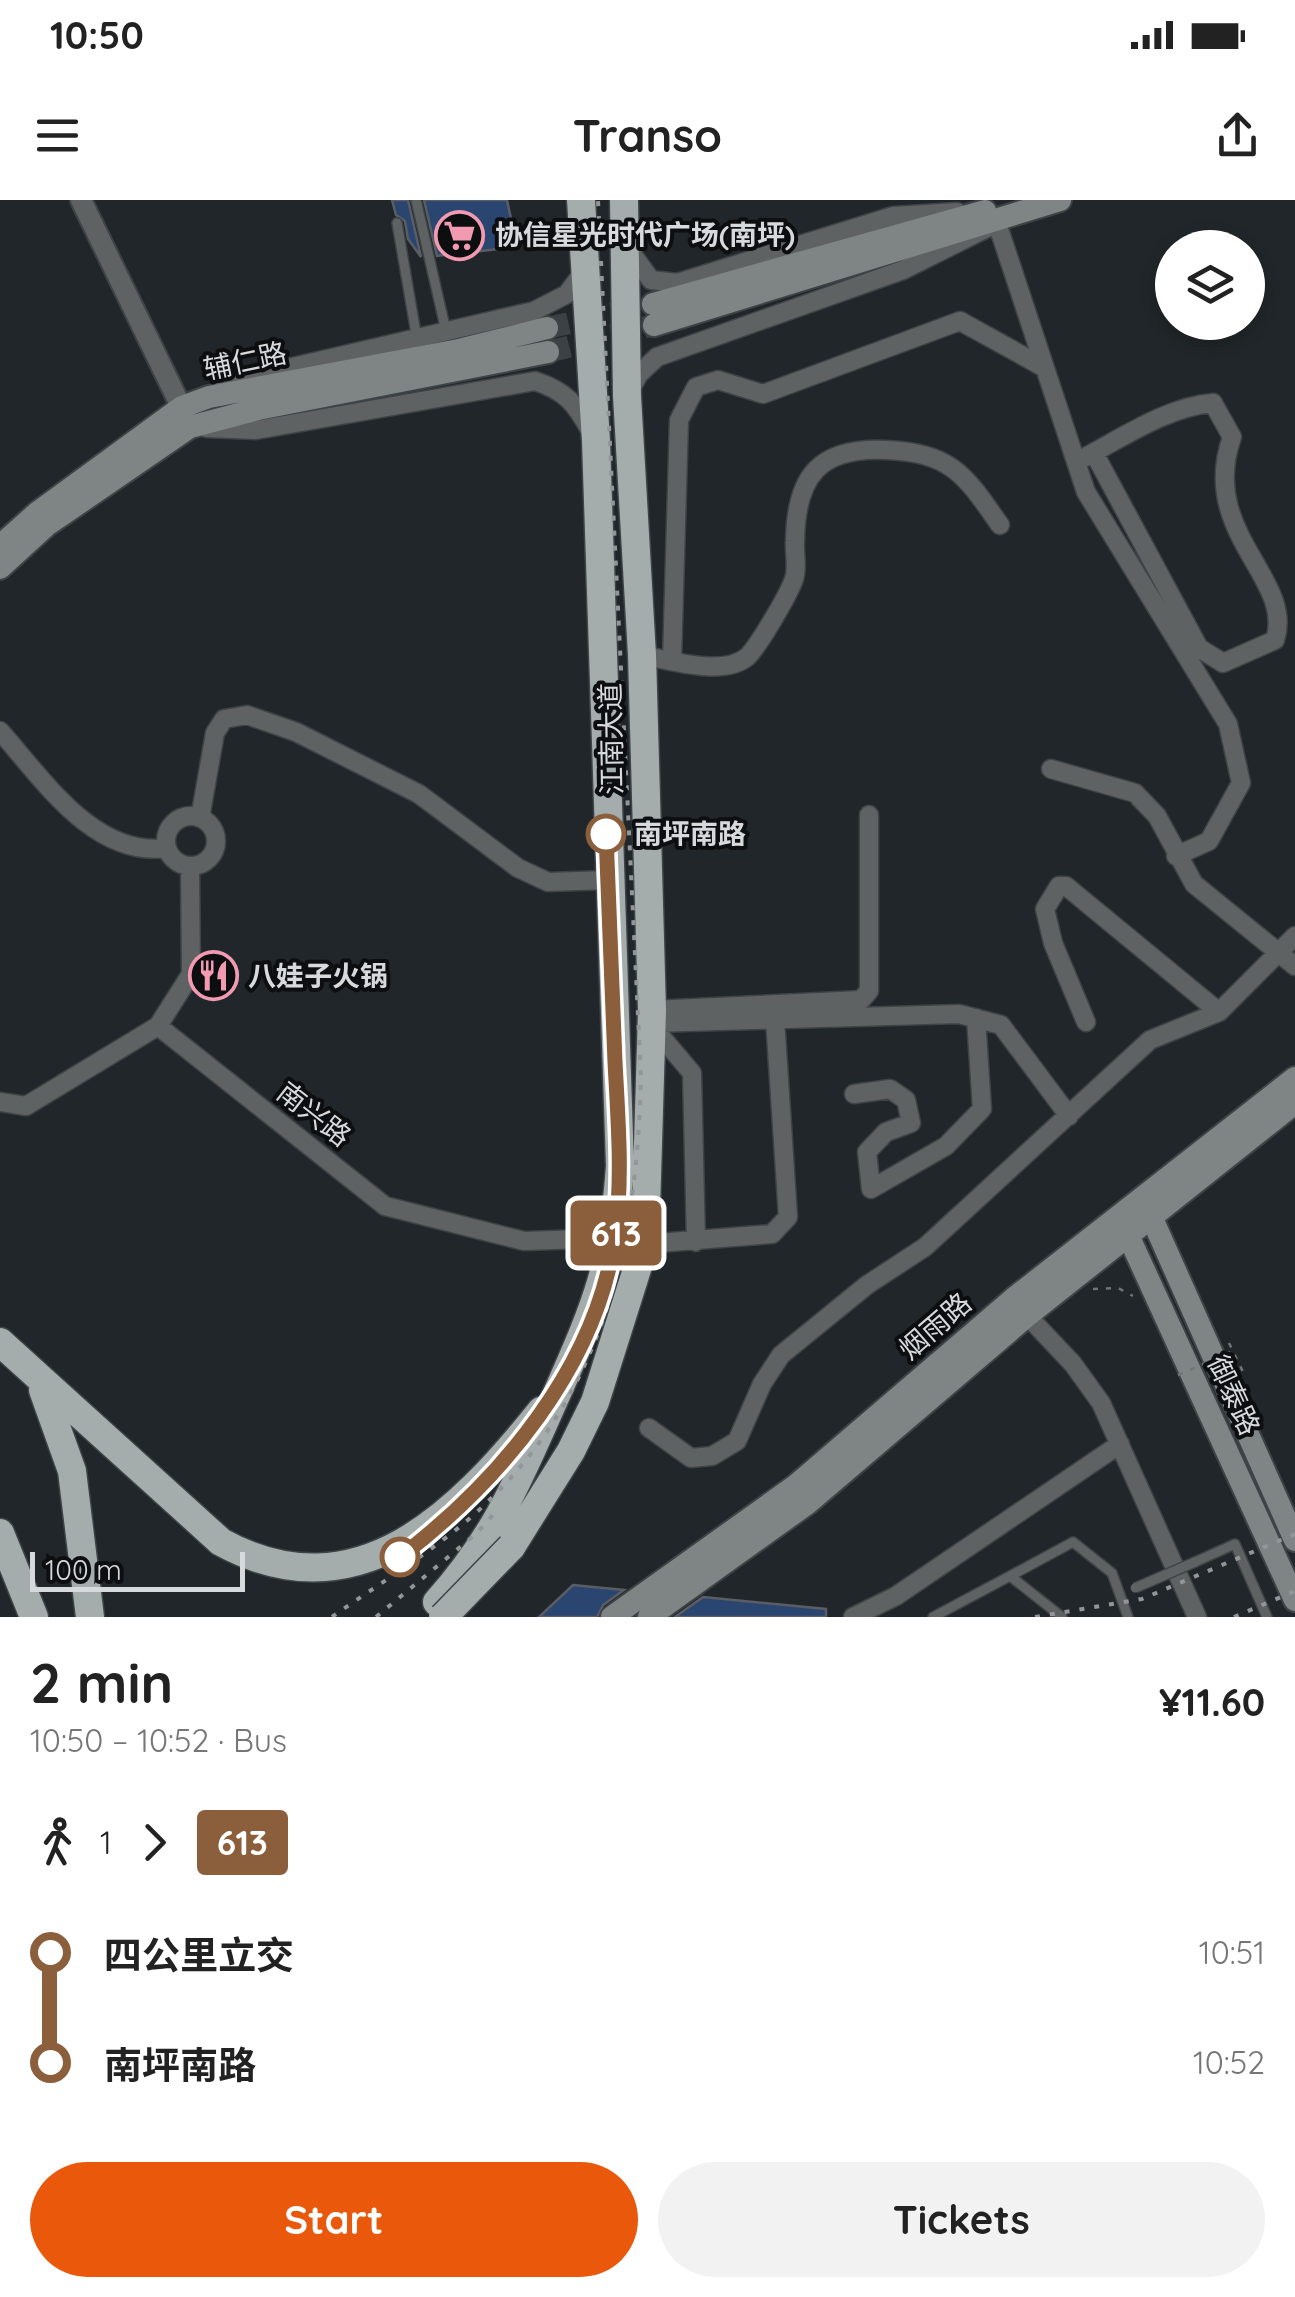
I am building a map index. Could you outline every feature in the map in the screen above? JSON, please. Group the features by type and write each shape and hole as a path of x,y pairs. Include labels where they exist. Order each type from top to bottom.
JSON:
{"highway":[{"name":"江南大道","path":"558,1391 588,1327 615,1238 620,1166 596,441 581,200"},
{"name":"江南大道","path":"511,1546 563,1464 595,1402 645,1244 652,1020 642,654 627,396 624,200"},
{"path":"0,1342 39,1381 248,1563 306,1584 370,1572 400,1557 440,1526 558,1391"},
{"path":"0,1368 39,1381"},
{"path":"39,1381 72,1470 90,1617"},
{"path":"433,1612 513,1497 558,1391"},
{"path":"0,1532 34,1617"},
{"path":"433,1612 511,1546"},
{"path":"469,1617 511,1546"}],"main road":[{"path":"992,216 1016,200"},
{"path":"654,314 1060,200"},
{"name":"辅仁路","path":"0,546 37,513 186,417 258,409 547,340 459,350 209,397 186,417 47,526 0,568"},
{"name":"烟雨路","path":"1147,1206 1295,1078"},
{"name":"烟雨路","path":"612,1617 795,1486 1123,1224 1295,1103"},
{"name":"御泰路","path":"1147,1206 1287,1511 1295,1540"},
{"name":"御泰路","path":"1123,1224 1295,1600"},
{"name":"烟雨路","path":"649,1617 808,1503 1020,1308"}],"street":[{"path":"81,200 186,417 256,430 535,381 560,389 575,402 596,441"},
{"path":"625,244 651,280 677,283 893,216 992,216"},
{"path":"992,216 1086,492 1228,724 1241,783 1208,840 1176,856"},
{"path":"627,396 639,374 657,357 903,270 992,216"},
{"path":"209,397 241,379 446,334 553,304 588,266"},
{"path":"672,660 679,420 696,387 718,380 763,394 960,320 1045,368"},
{"path":"1076,462 1187,405 1213,402 1232,437 1224,460 1230,514 1280,598 1283,622 1275,640 1223,663 1200,648 1094,453"},
{"path":"642,654 734,664 748,656 796,577 796,514 803,486 821,463 848,450 890,450 937,459 964,474 1000,525"},
{"path":"200,818 216,733 224,719 247,715 296,732 419,794 518,868 548,882 608,880"},
{"path":"0,731 68,809 116,843 145,851 167,848"},
{"path":"1051,769 1135,793 1157,816 1194,884 1295,966"},
{"path":"652,1020 861,1000 869,991 869,815"},
{"path":"184,817 200,818 211,828 214,850 205,862 190,866 176,861 167,848 171,826 184,817"},
{"path":"0,1102 26,1106 158,1026 191,974 190,866"},
{"path":"1086,1022 1054,943 1045,908 1058,886 1066,886 1219,1012"},
{"path":"649,1428 691,1458 712,1456 737,1441 762,1384 781,1355 867,1284 925,1247 1150,1040 1219,1012 1295,936"},
{"path":"652,1020 959,1014 1001,1025 1069,1116"},
{"path":"854,1094 890,1090 906,1100 912,1123 886,1132 868,1152 872,1189 946,1146 982,1108 976,1018"},
{"path":"652,1020 692,1073 696,1242"},
{"path":"645,1244 772,1234 788,1216 775,1020"},
{"name":"南兴路","path":"158,1026 385,1206 524,1241 615,1238"},
{"path":"1020,1308 1073,1364 1102,1403 1197,1617"},
{"path":"853,1617 896,1596 1120,1444"}],"lane":[{"path":"416,200 446,334"},
{"path":"397,223 417,340"},
{"path":"933,1617 1073,1542 1112,1573 1128,1617"},
{"path":"1120,1595 1235,1544 1268,1617"},
{"path":"1010,1576 1062,1617"}],"path":[{"path":"1091,1290 1118,1288 1136,1297"},
{"path":"1228,1341 1246,1378"},
{"path":"1178,1376 1233,1352"}],"building":[{"path":"392,200 408,200 421,257 408,239 405,221 396,215"},
{"name":"协信星光时代广场(南坪)","path":"424,200 507,200 517,247 437,256"},
{"path":"573,1585 624,1590 603,1605 597,1617 539,1617"},
{"path":"703,1597 826,1609 826,1617 675,1617"}],"tunnel":[{"path":"547,328 640,307"},
{"path":"548,352 654,325"}],"railway":[{"path":"332,1617 469,1519 514,1474 551,1425 581,1373 620,1261 638,1140 641,1077 598,200"},
{"path":"376,1617 477,1533 499,1508"},
{"path":"1035,1617 1142,1599 1295,1534"},
{"path":"1234,1617 1295,1591"}],"bus line":[{"name":"613","path":"400,1557 440,1526 514,1446 558,1391 599,1300 615,1238 620,1166 606,834"}],"place":[{"name":"协信星光时代广场(南坪)","path":"460,235"},
{"name":"南坪南路","path":"606,834"},
{"name":"八娃子火锅","path":"213,976"}]}
